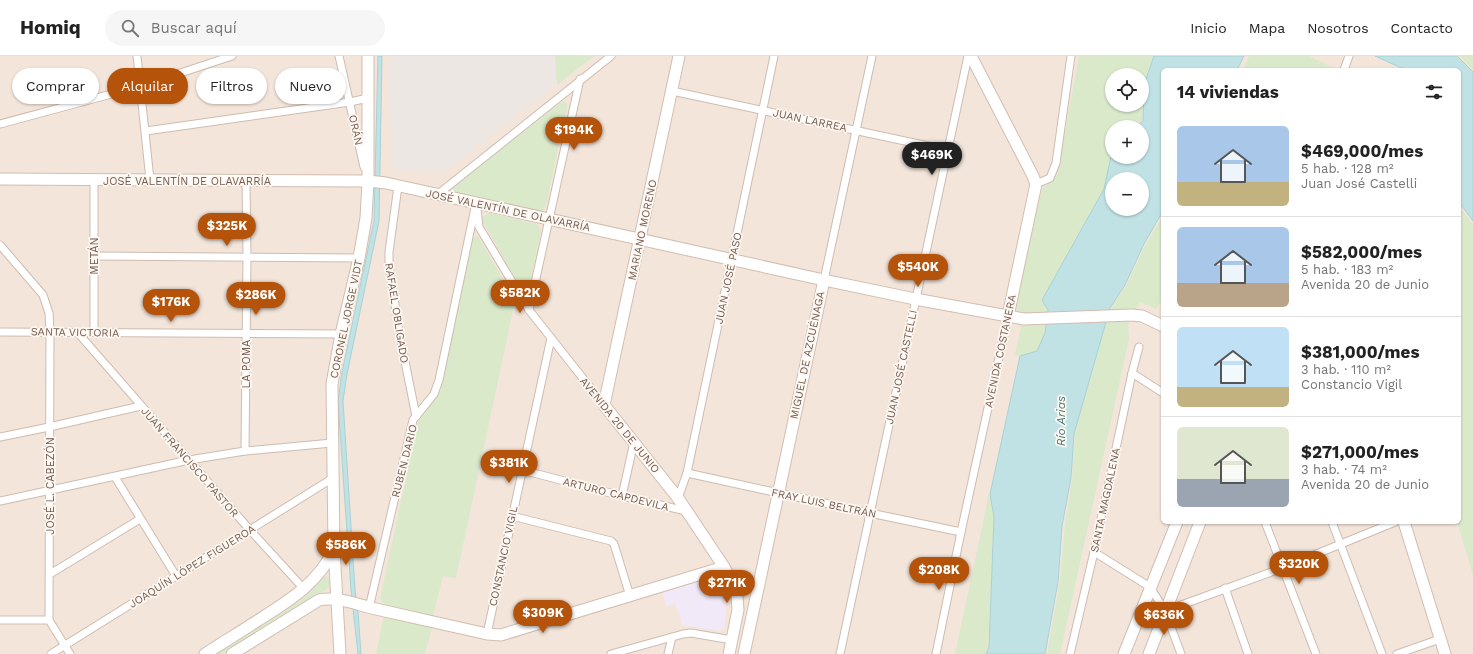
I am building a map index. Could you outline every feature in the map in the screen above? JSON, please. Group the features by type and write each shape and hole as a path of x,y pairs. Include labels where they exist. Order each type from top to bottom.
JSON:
{"main road":[{"name":"CORONEL JORGE VIDT","path":"336,583 334,549 332,384 341,334 359,258 366,218 370,181 368,56"},
{"name":"MARIANO MORENO","path":"604,405 679,56"},
{"path":"971,56 1036,184"},
{"name":"JOSÉ VALENTÍN DE OLAVARRÍA","path":"0,180 370,181 824,280 915,299 1024,319 1132,315 1142,316 1161,325"},
{"name":"AVENIDA COSTANERA","path":"1008,316 1036,184"},
{"name":"MIGUEL DE AZCUÉNAGA","path":"744,654 777,493 824,280"},
{"name":"AVENIDA 20 DE JUNIO","path":"604,405 678,498 724,567 734,586 738,603 729,654"},
{"path":"1124,654 1176,524"},
{"path":"1149,654 1199,524"},
{"path":"1405,524 1445,654"},
{"path":"205,654 287,603 319,574 330,558 334,549"},
{"path":"304,589 327,599 487,634 501,635 724,567"},
{"path":"232,654 327,599 336,583 330,575 326,573 319,574"},
{"path":"327,599 340,654"}],"street":[{"path":"137,56 139,68"},
{"path":"188,71 232,56"},
{"name":"ORÁN","path":"339,56 370,181"},
{"path":"438,195 580,79 611,56"},
{"name":"JUAN JOSÉ PASO","path":"678,498 687,473 774,56"},
{"name":"MIGUEL DE AZCUÉNAGA","path":"824,280 872,56"},
{"name":"JUAN JOSÉ CASTELLI","path":"840,654 968,56"},
{"path":"1036,184 1050,178 1056,163 1071,56"},
{"path":"1345,68 1349,56"},
{"path":"529,310 580,79"},
{"name":"JUAN LARREA","path":"672,91 948,150"},
{"path":"0,124 107,95"},
{"path":"146,131 350,102 368,98"},
{"path":"143,104 150,180"},
{"name":"METÁN","path":"94,180 94,332"},
{"name":"LA POMA","path":"246,181 246,451"},
{"name":"RAFAEL OBLIGADO","path":"398,186 389,252 389,265 399,332 416,416"},
{"name":"RUBEN DARIO","path":"360,605 413,420 434,394 439,380 476,203"},
{"name":"AVENIDA 20 DE JUNIO","path":"476,203 479,227 529,310 604,405"},
{"name":"JOSÉ L. CABEZÓN","path":"0,245 44,295 49,313 49,620"},
{"path":"94,256 359,258"},
{"name":"AVENIDA COSTANERA","path":"936,654 1008,316"},
{"name":"SANTA VICTORIA","path":"0,332 341,334"},
{"name":"JUAN FRANCISCO PASTOR","path":"78,333 250,530 304,589"},
{"name":"CONSTANCIO VIGIL","path":"487,634 551,338"},
{"name":"SANTA MAGDALENA","path":"1070,654 1139,346"},
{"path":"1132,373 1161,392"},
{"path":"0,437 141,406"},
{"path":"622,496 634,442"},
{"path":"0,501 189,460 246,451 332,443"},
{"name":"ARTURO CAPDEVILA","path":"522,470 686,511"},
{"name":"FRAY LUIS BELTRÁN","path":"687,473 870,514 961,532"},
{"path":"115,477 176,576"},
{"name":"JOAQUÍN LÓPEZ FIGUEROA","path":"51,654 333,478"},
{"path":"512,516 611,541 614,544 630,596"},
{"path":"50,574 140,519"},
{"path":"1266,524 1316,654"},
{"path":"1333,524 1382,654"},
{"path":"1165,611 1224,588 1282,568 1390,524"},
{"path":"1094,552 1150,587 1165,611 1181,654"},
{"path":"1224,588 1248,654"},
{"path":"0,620 49,620 70,654"},
{"path":"611,654 691,633 732,640"},
{"path":"668,654 672,637"},
{"path":"1397,654 1440,639"}],"shaded area":[{"path":"0,56 1267,56 1262,68 1161,68 1161,524 1460,524 1473,565 1473,654 0,654"},
{"path":"391,56 555,56 557,85 533,102 443,173 392,167 389,65"},
{"path":"1289,56 1473,56 1473,283 1461,220 1461,68 1316,68"},
{"path":"711,575 721,583 726,601 724,628 719,631 682,625 675,604 666,606 662,589"}],"green space":[{"path":"555,56 594,56 557,85"},
{"path":"1079,56 1154,56 1149,70 1149,68 1105,68 1105,112 1142,112 1142,120 1105,120 1105,164 1109,164 1107,172 1105,172 1104,189 1042,300 1047,310 1045,333 1037,351 1020,356 1015,355 1024,312 1014,310 1042,189 1057,175"},
{"path":"1249,56 1309,56 1334,68 1244,68"},
{"path":"1459,56 1473,56 1473,70"},
{"path":"562,102 567,103 567,107 546,205 543,211 456,193 453,190 454,186"},
{"path":"1461,208 1473,225 1473,575 1458,524 1461,524"},
{"path":"489,213 537,224 541,230 528,292 523,293 482,220 482,217"},
{"path":"1161,219 1161,301 1156,309 1140,302 1128,325 1129,339 1060,654 1047,654 1060,581 1065,524 1072,479 1075,434 1099,344 1113,305 1127,284 1146,244"},
{"path":"478,236 515,301 456,578 443,576 433,616 385,605 380,599 418,421 441,390 473,238"},
{"path":"989,494 994,517 988,647 985,654 955,654"},
{"path":"326,576 330,582 327,589 222,654 213,654 294,605 308,595 319,579"},
{"path":"384,616 432,627 425,654 376,654"}],"water":[{"path":"378,56 382,56 379,221 347,374 343,401 355,590 361,654 358,654 351,590 338,402 342,372 374,221"},
{"name":"Río Arias","path":"1154,56 1244,56 1238,68 1161,68 1161,214 1145,242 1125,285 1110,308 1074,434 1071,478 1062,526 1058,582 1045,654 986,654 989,647 994,517 990,494 1020,356 1037,351 1045,333 1048,310 1042,300 1104,189 1105,184 1105,216 1149,216 1149,172 1108,172 1109,164 1149,164 1149,120 1143,120 1143,112 1149,112 1149,70"},
{"path":"1375,56 1457,56 1473,72 1473,221 1461,205 1461,68 1402,68"}]}
